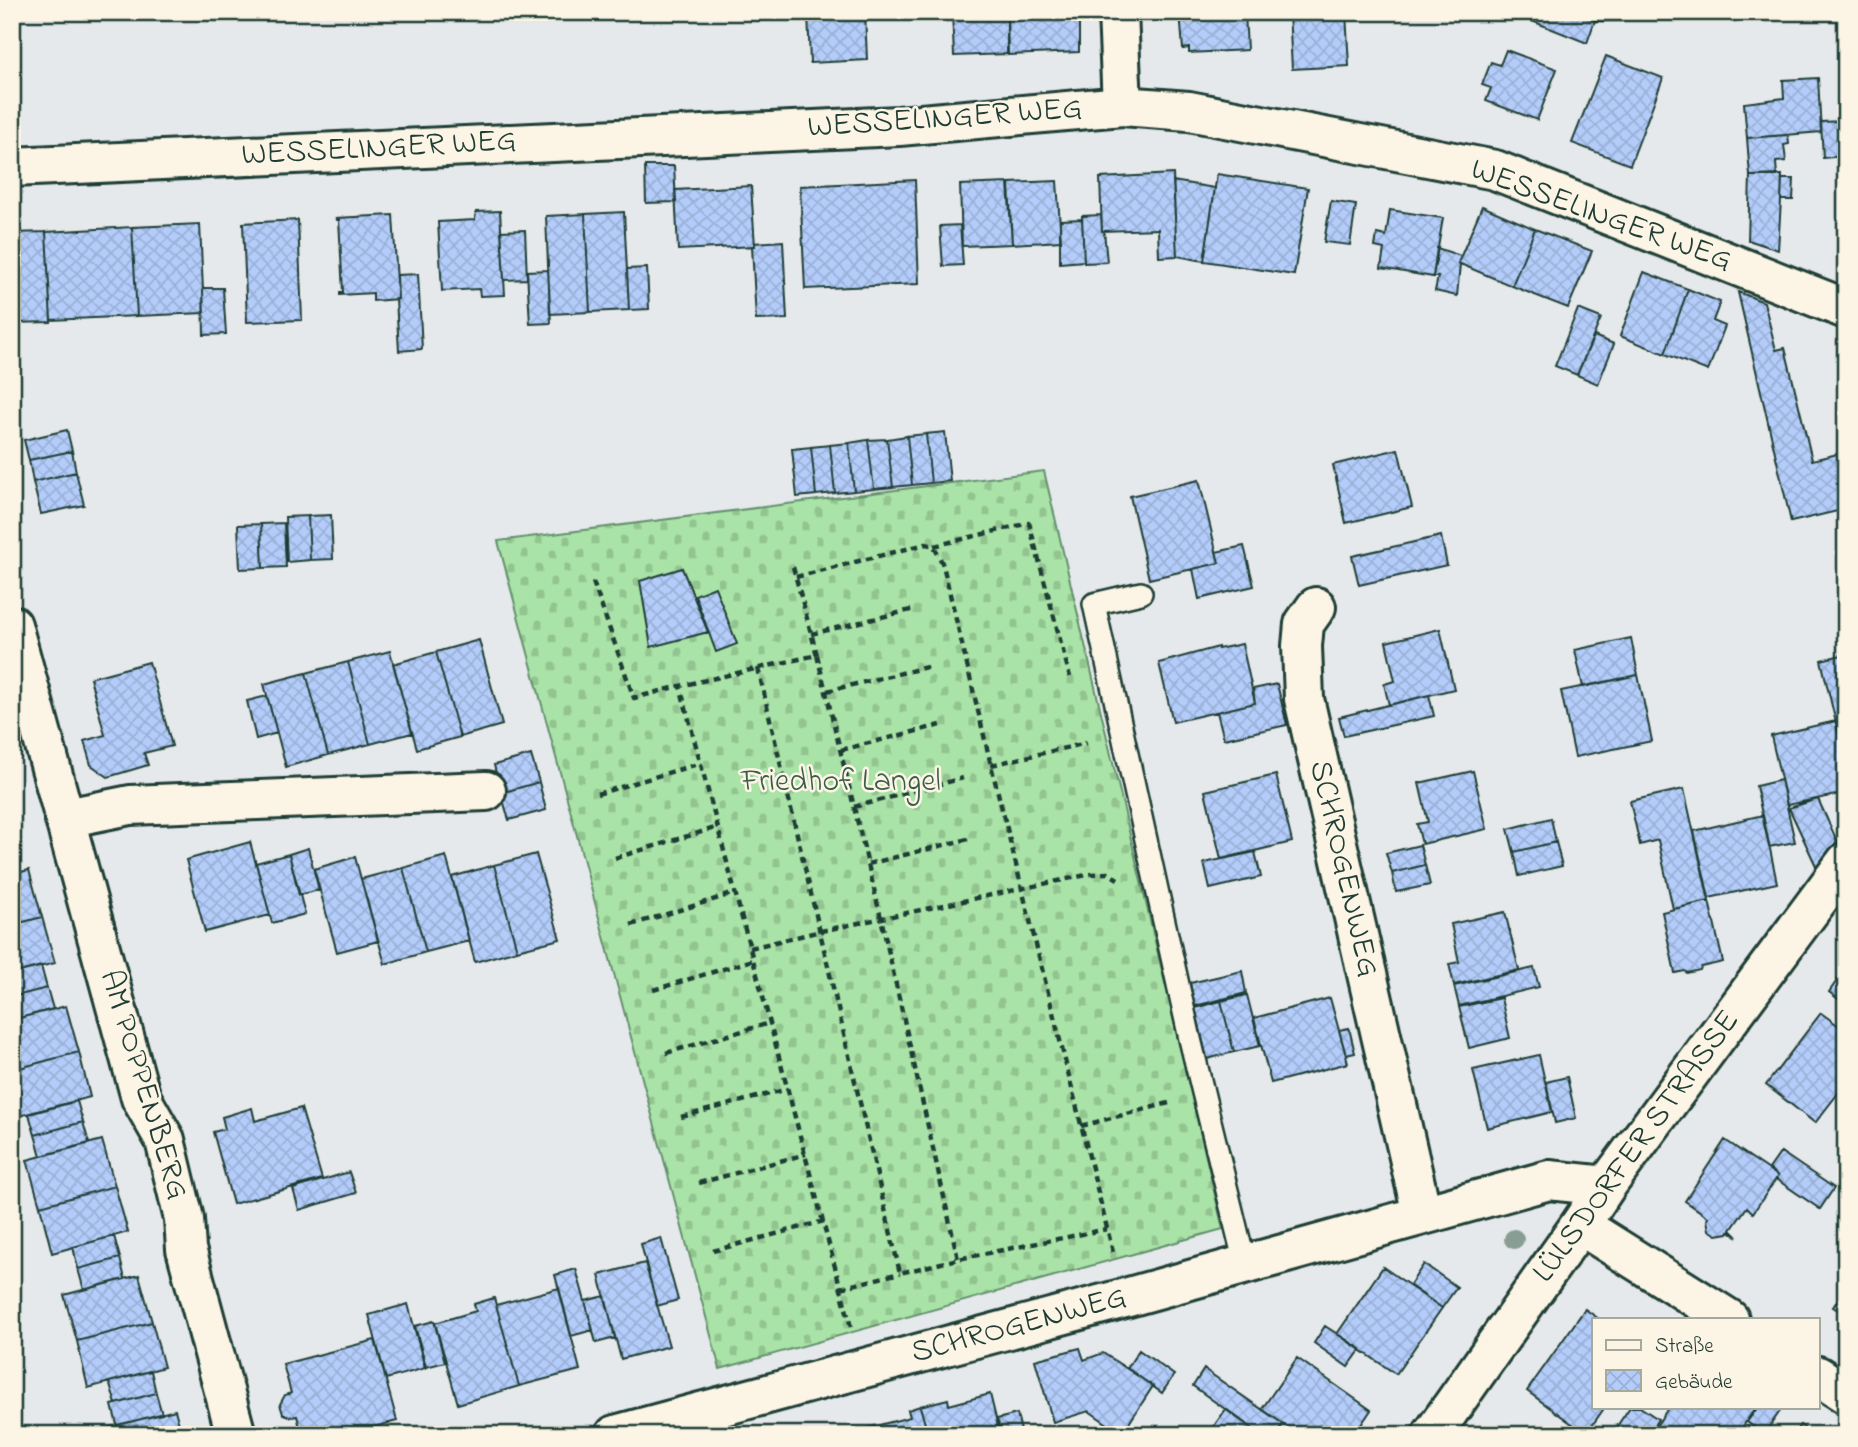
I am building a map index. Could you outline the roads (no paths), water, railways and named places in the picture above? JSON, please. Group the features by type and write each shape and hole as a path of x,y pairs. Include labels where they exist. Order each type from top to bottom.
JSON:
{"street":[{"path":"1118,12 1122,106"},
{"name":"WESSELINGER WEG","path":"12,167 898,126 1122,106 1189,111 1495,170 1846,309"},
{"name":"SCHROGENWEG","path":"1316,607 1304,624 1304,699 1422,1214"},
{"name":"AM POPPENBERG","path":"12,625 141,1098 165,1140 184,1219 186,1249 236,1435"},
{"path":"66,818 130,805 486,791"},
{"name":"LÜLSDORFER STRASSE","path":"1432,1435 1606,1186 1846,862"},
{"name":"SCHROGENWEG","path":"615,1435 1125,1298 1549,1180 1606,1186"},
{"path":"1580,1225 1727,1318"},
{"path":"1820,1377 1846,1394"}],"lane":[{"path":"1141,593 1094,604 1190,1039 1245,1264"}],"park label":[{"name":"Friedhof Langel","path":"841,782"}]}
